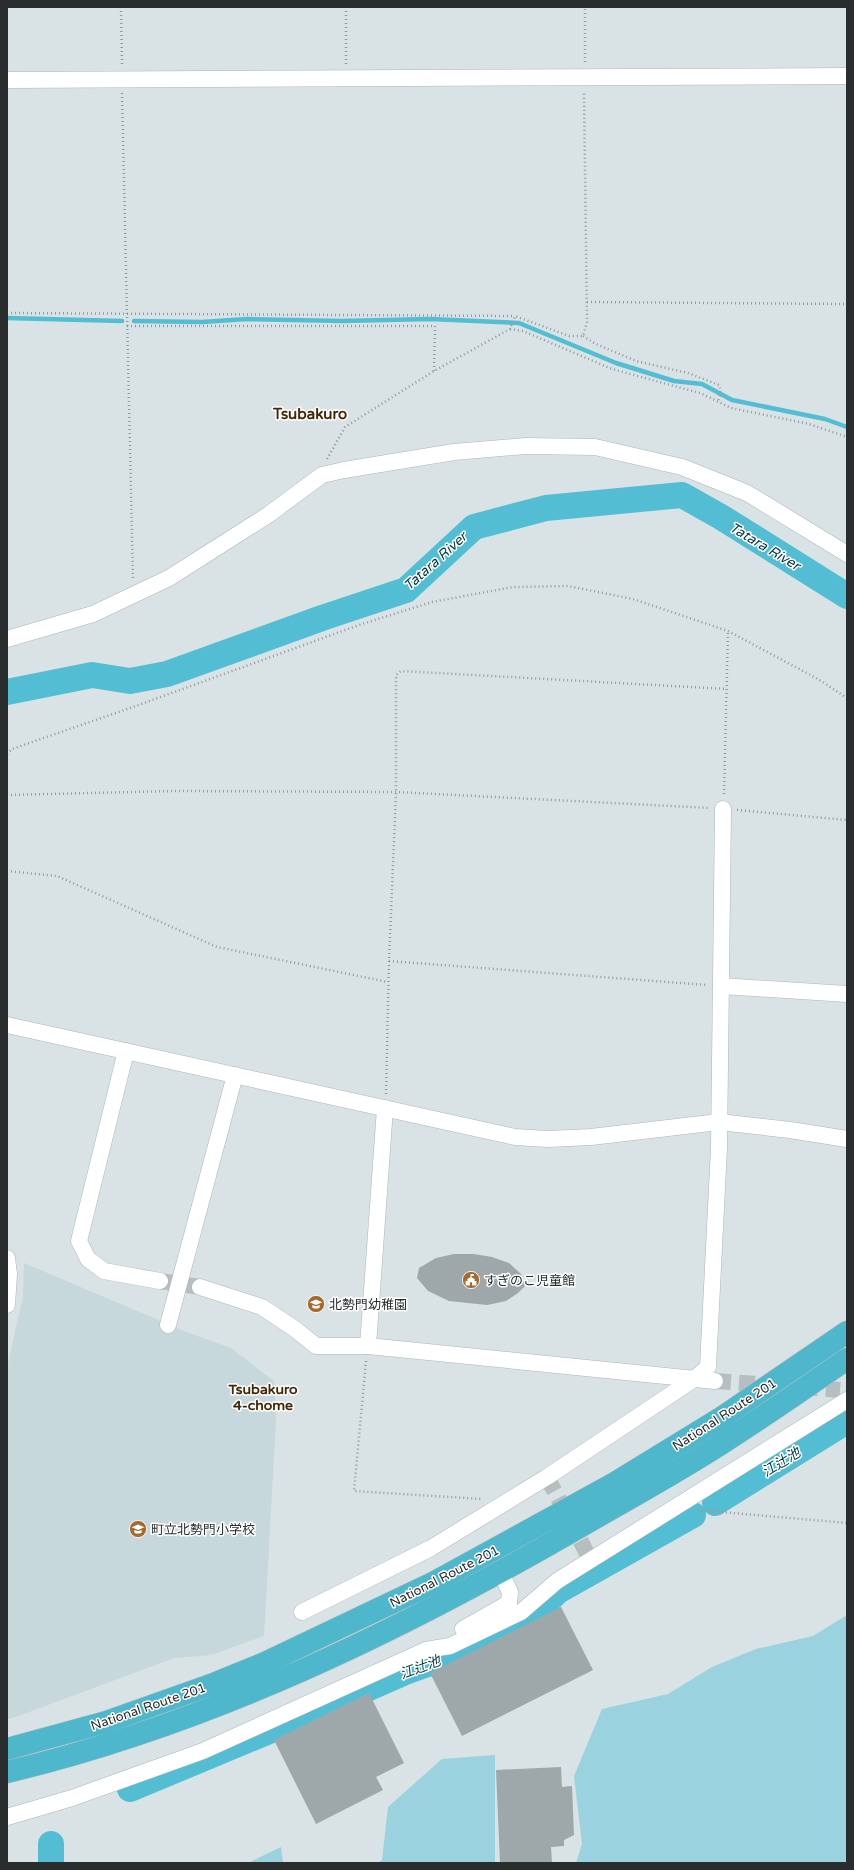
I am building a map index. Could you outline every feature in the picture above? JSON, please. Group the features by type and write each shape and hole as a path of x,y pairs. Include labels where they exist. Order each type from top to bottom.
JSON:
{"highway":[{"name":"National Route 201","path":"7,1749 106,1722 216,1683 265,1663 433,1583 615,1483 721,1418 847,1332"},
{"name":"National Route 201","path":"7,1772 111,1744 221,1704 343,1652 500,1573 731,1437 847,1359"}],"street":[{"path":"7,80 584,76 847,76"},
{"path":"7,638 93,614 169,578 268,515 322,475 454,452 526,446 595,448 682,467 747,493 847,554"},
{"path":"302,1612 431,1548 547,1477 694,1379 708,1367 719,1148 723,809"},
{"path":"721,986 847,994"},
{"path":"7,1025 515,1137 548,1139 591,1137 719,1122 790,1130 847,1139"},
{"path":"126,1051 79,1241 88,1259 104,1271 160,1281"},
{"path":"168,1325 235,1075"},
{"path":"368,1346 385,1108"},
{"path":"7,1258 9,1274 7,1305"},
{"path":"200,1288 262,1307 295,1329 316,1346 368,1346 715,1381"},
{"path":"426,1650 450,1646 521,1612 557,1581 672,1508 845,1394"},
{"path":"7,1817 72,1798 203,1751 426,1650 509,1603 510,1592 500,1573"}],"path":[{"path":"121,7 126,315 133,595"},
{"path":"346,7 347,78"},
{"path":"583,336 587,322 584,76 586,7"},
{"path":"587,302 847,304"},
{"path":"7,313 514,318 569,336 583,336 596,344 636,361 688,373 719,385 720,391 718,401"},
{"path":"322,475 328,457 345,427 434,371 510,329 514,318"},
{"path":"127,326 435,326 434,371"},
{"path":"510,329 523,332 612,369 700,393 731,408 809,424 847,437"},
{"path":"7,754 12,750 359,625 432,602 513,587 568,586 633,599 728,631 818,679 847,698"},
{"path":"723,809 728,631"},
{"path":"385,1108 388,982 396,792 396,675 401,671 727,689"},
{"path":"7,795 174,791 396,792 723,809 847,820"},
{"path":"7,871 57,876 217,947 388,982"},
{"path":"389,961 721,986"},
{"path":"368,1346 354,1491 509,1500"},
{"path":"672,1508 847,1523"}],"shaded area":[{"name":"町立北勢門小学校","path":"24,1263 189,1333 231,1348 274,1381 276,1421 264,1636 211,1655 174,1658 7,1719 7,1368 23,1296"},
{"path":"847,1615 847,1863 576,1863 582,1844 574,1776 602,1709 668,1694 712,1667 756,1649 813,1636"},
{"path":"495,1755 495,1863 377,1863 382,1860 388,1807 442,1759"},
{"path":"281,1847 283,1863 248,1863"}],"building":[{"name":"すぎのこ児童館","path":"454,1254 474,1254 492,1257 509,1263 521,1274 525,1286 506,1301 487,1305 449,1301 428,1291 417,1278 419,1268 436,1258"},
{"path":"561,1607 593,1670 462,1736 430,1673"},
{"path":"369,1693 404,1763 376,1777 383,1790 316,1824 274,1740"},
{"path":"561,1767 562,1787 572,1786 574,1835 564,1840 564,1846 551,1847 552,1863 500,1863 496,1770"}],"waterway":[{"path":"7,318 122,321"},
{"path":"134,321 202,322 247,319 342,321 430,319 519,323 616,363 674,381 702,384 732,400 825,419 847,427"},
{"name":"Tatara River","path":"7,692 92,675 130,681 167,674 322,618 406,590 474,527 546,508 682,495 721,517 847,596"},
{"name":"江辻池","path":"715,1503 847,1421"},
{"name":"江辻池","path":"130,1789 310,1714 405,1672 461,1652 527,1621 558,1591 693,1515"},
{"name":"江辻池","path":"51,1844 51,1863"}],"tunnel":[{"path":"160,1281 200,1287"},
{"path":"715,1381 772,1385"},
{"path":"802,1387 840,1390"},
{"path":"547,1477 591,1561"}],"place":[{"name":"すぎのこ児童館","path":"471,1280"},
{"name":"北勢門幼稚園","path":"316,1304"},
{"name":"町立北勢門小学校","path":"138,1529"}],"district":[{"name":"Tsubakuro","path":"310,414"},
{"name":"Tsubakuro 4-chome","path":"263,1398"}]}
